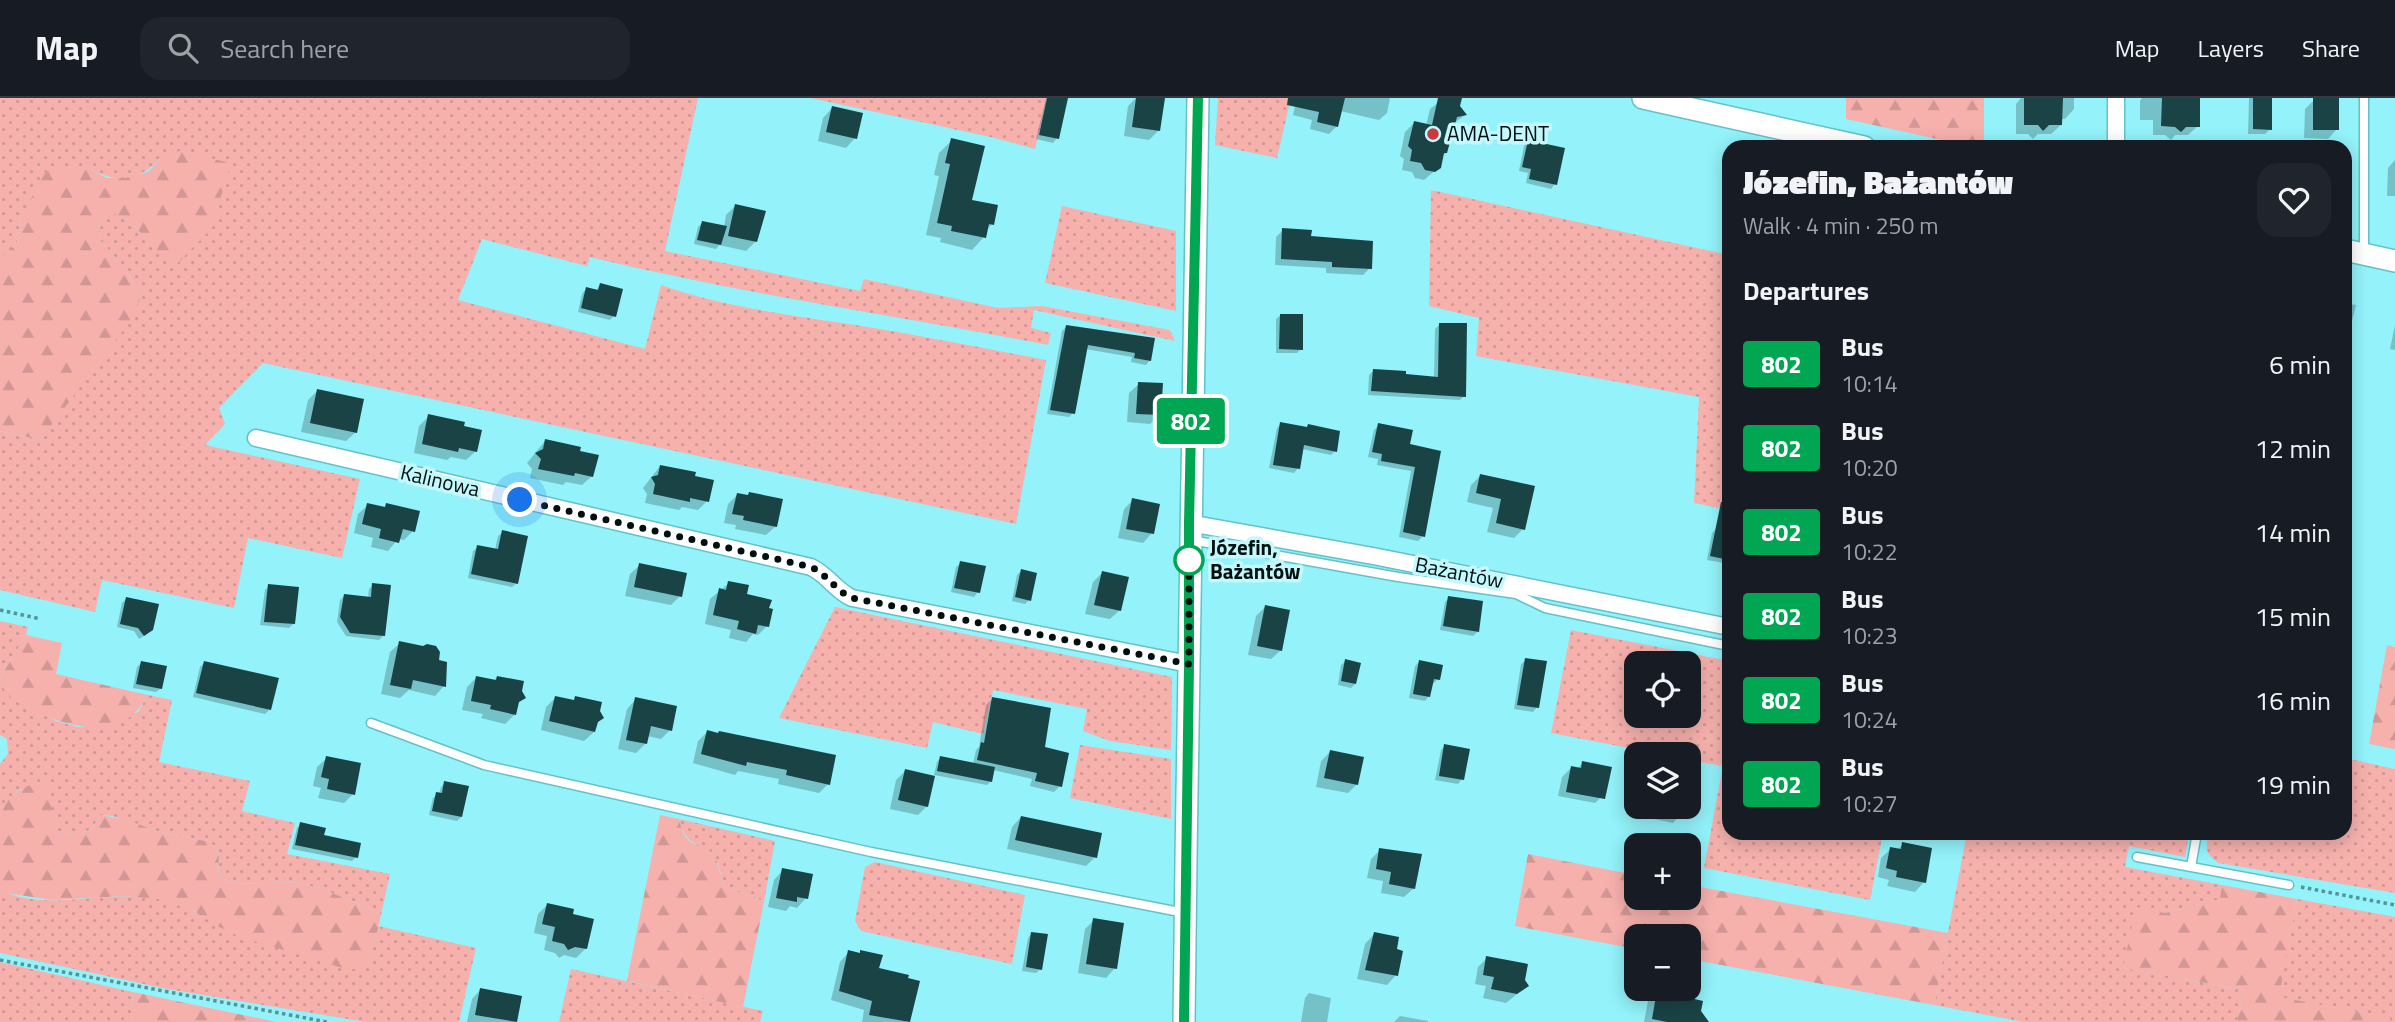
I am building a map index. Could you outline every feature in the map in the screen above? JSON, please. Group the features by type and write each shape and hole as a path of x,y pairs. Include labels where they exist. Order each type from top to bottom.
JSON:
{"street":[{"path":"1184,1022 1189,531 1198,98"},
{"path":"1643,98 1832,140"},
{"path":"2116,98 2116,140"},
{"path":"2355,252 2395,261"},
{"name":"Kalinowa","path":"256,438 811,567 824,573 843,594 852,598 1189,664"},
{"name":"Bażantów","path":"1189,531 1387,559 1722,626"}],"lane":[{"path":"2355,252 2364,98"},
{"path":"1189,531 1398,577 1516,594 1545,608 1722,645"},
{"path":"371,723 484,765 871,852 1185,913"},
{"path":"2191,867 2196,840"},
{"path":"2137,857 2289,885"}],"path":[{"path":"0,610 41,619"},
{"path":"2289,885 2395,905"},
{"path":"0,960 327,1022"}],"green space":[{"path":"0,98 698,98 665,251 860,291 864,279 998,308 1042,306 1170,330 1175,341 1034,310 1031,328 1051,333 1048,345 761,293 590,257 587,266 482,239 458,300 645,349 661,285 757,310 903,333 1046,360 1016,524 263,363 219,408 225,424 205,445 360,479 342,558 248,538 234,608 102,580 95,612 0,590 0,431 40,440 141,296 124,267 99,239 101,220 112,212 128,219 173,267 160,159 142,173 124,178 114,178 84,166 21,221 17,242 7,255 0,255"},
{"path":"811,98 1047,98 1035,149"},
{"path":"1218,98 1291,98 1277,158 1215,145"},
{"path":"1846,98 1984,98 1984,140 1941,140 1846,119"},
{"path":"179,151 231,163 211,229 173,268 128,219 112,213 101,220 99,239 124,267 141,296 132,319 40,440 0,431 0,255 7,254 17,242 21,222 42,174 55,167 84,166 107,178 125,178 148,172 160,159"},
{"path":"1431,190 1722,253 1722,509 1694,503 1699,397 1476,356 1479,318 1429,306"},
{"path":"1062,206 1176,231 1176,311 1045,283"},
{"path":"835,607 1172,677 1171,750 1110,741 1083,731 1087,709 993,690 983,734 933,722 927,748 779,718"},
{"path":"0,621 28,627 0,678"},
{"path":"1571,630 1678,651 1624,651 1624,728 1701,728 1701,656 1722,660 1722,766 1701,762 1701,742 1624,742 1624,747 1551,733"},
{"path":"26,635 62,643 56,674 148,695 129,718 101,728 56,720 27,708 6,693 0,678"},
{"path":"2387,645 2395,647 2395,749 2369,744"},
{"path":"0,678 6,692 23,704 56,721 78,727 97,727 138,712 148,695 172,700 159,762 250,781 242,811 295,823 287,854 390,874 381,915 330,892 298,883 246,884 226,880 218,875 219,855 210,842 156,831 112,816 101,815 92,828 79,836 59,832 51,821 52,803 20,789 0,808 0,764 8,754 7,739 0,735"},
{"path":"1080,745 1171,759 1171,819 1070,798"},
{"path":"2352,760 2395,769 2395,893 2219,863 2211,857 2207,847 2208,840 2352,840"},
{"path":"1722,771 1722,840 1882,840 1870,900 1704,868"},
{"path":"44,782 59,832 79,836 92,828 101,815 130,821 156,831 210,842 219,855 218,875 226,880 245,884 298,883 330,892 381,915 371,957 358,969 346,969 241,937 194,911 159,899 125,896 52,900 6,893 0,889 0,808 19,790"},
{"path":"660,815 679,819 687,839 707,847 716,859 724,886 764,902 743,1007 627,981"},
{"path":"679,819 775,841 764,902 724,886 715,859 705,848 686,836"},
{"path":"1966,840 2188,840 2185,857 2129,846 2125,867 2222,885 2221,899 2165,913 2124,968 2244,990 2237,1022 2024,1022 1934,1005"},
{"path":"1528,854 1624,873 1624,910 1701,910 1701,887 1948,933 1934,1005 1701,961 1701,924 1624,924 1624,947 1515,926"},
{"path":"875,862 1025,895 1012,964 861,931 855,921 865,867"},
{"path":"2222,885 2297,899 2279,997 2392,1018 2392,1022 2237,1022 2244,990 2123,968 2136,907 2165,913 2220,899"},
{"path":"0,889 15,896 32,899 70,900 127,896 157,898 183,906 236,935 306,949 371,957 378,926 476,948 459,1022 366,1022 167,989 0,953"},
{"path":"2297,899 2395,917 2395,1022 2392,1022 2392,1019 2278,997"},
{"path":"0,962 133,992 131,1022 0,1022"},
{"path":"571,969 763,1011 760,1022 559,1022"},
{"path":"133,992 277,1022 131,1022"}],"building":[{"path":"1047,98 1068,98 1059,139 1039,135"},
{"path":"1136,98 1165,98 1160,131 1132,127"},
{"path":"1288,98 1345,98 1338,127 1317,122 1319,112 1287,105"},
{"name":"AMA-DENT","path":"1438,98 1462,98 1460,106 1467,115 1457,117 1441,168 1435,172 1425,170 1421,163 1410,161 1412,150 1408,146 1414,121 1432,125"},
{"path":"2024,98 2063,98 2062,125 2049,125 2043,131 2038,125 2024,125"},
{"path":"2162,98 2200,98 2200,127 2186,127 2181,132 2175,127 2161,126"},
{"path":"2253,98 2272,98 2272,130 2253,129"},
{"path":"2313,98 2339,98 2339,130 2313,130"},
{"path":"832,106 863,113 857,139 826,132"},
{"path":"951,138 985,146 972,200 998,205 994,225 989,224 986,238 951,231 952,226 937,223 950,164 945,163"},
{"path":"1528,140 1565,148 1557,185 1529,179 1531,169 1522,167"},
{"path":"735,204 766,211 757,242 728,236"},
{"path":"702,221 727,226 721,245 697,240"},
{"path":"1282,228 1312,230 1311,236 1373,241 1372,269 1332,267 1332,262 1281,259"},
{"path":"600,283 623,289 616,317 581,308 586,287 598,290"},
{"path":"1280,314 1303,314 1303,350 1279,349"},
{"path":"1439,323 1467,323 1466,397 1371,391 1373,369 1438,377"},
{"path":"1066,325 1155,338 1151,361 1134,358 1135,353 1088,345 1075,414 1050,410"},
{"path":"1138,382 1163,383 1161,415 1136,414"},
{"path":"317,389 364,399 357,433 310,423"},
{"path":"428,414 465,422 464,426 482,430 477,452 459,448 458,452 422,444"},
{"path":"1280,422 1307,427 1308,424 1340,431 1337,452 1304,445 1300,469 1273,465"},
{"path":"1378,423 1413,430 1410,444 1441,451 1425,537 1403,532 1415,467 1381,461 1382,454 1372,452"},
{"path":"545,439 581,447 580,451 599,455 593,477 538,469 541,459 535,453 543,449"},
{"path":"660,465 696,472 695,476 714,480 709,502 690,498 690,502 653,494 655,484 651,477 658,475"},
{"path":"1480,474 1535,486 1525,530 1496,523 1501,499 1476,493"},
{"path":"749,492 783,499 777,527 743,520 744,516 732,514 737,493 748,495"},
{"path":"1132,498 1160,504 1154,534 1126,529"},
{"path":"1721,502 1722,502 1722,559 1710,556"},
{"path":"367,503 385,507 386,503 420,511 415,532 403,529 399,543 379,538 381,529 362,524"},
{"path":"502,530 528,536 518,584 471,574 477,545 498,549"},
{"path":"960,561 986,566 980,593 954,588"},
{"path":"639,563 687,573 682,597 634,587"},
{"path":"1021,569 1037,573 1031,601 1015,597"},
{"path":"1102,571 1129,577 1121,611 1094,605"},
{"path":"728,581 749,585 747,594 772,600 769,627 758,625 756,634 737,629 739,621 713,615 719,588 726,590"},
{"path":"372,583 391,585 385,636 350,633 340,617 344,594 371,597"},
{"path":"268,584 299,587 295,624 264,622"},
{"path":"1448,596 1483,601 1479,632 1443,626"},
{"path":"126,597 159,604 153,630 144,636 138,628 120,624"},
{"path":"1265,605 1290,610 1282,651 1257,646"},
{"path":"399,641 436,646 440,652 439,660 447,662 446,687 413,680 411,689 390,685"},
{"path":"1525,658 1547,661 1539,708 1517,705"},
{"path":"1345,659 1361,663 1356,684 1341,681"},
{"path":"1419,660 1443,665 1440,680 1434,679 1430,697 1413,694"},
{"path":"141,661 167,666 162,689 136,684"},
{"path":"204,661 279,678 271,710 196,693"},
{"path":"476,676 496,680 497,676 524,681 522,691 526,698 519,702 516,715 490,709 491,705 471,701"},
{"path":"555,696 574,700 575,696 602,702 600,711 604,718 598,722 595,732 549,721"},
{"path":"635,697 677,706 672,731 651,726 647,744 626,740"},
{"path":"992,697 1051,708 1045,747 1069,753 1062,787 1035,781 1037,773 977,760 981,742 984,743"},
{"path":"707,730 836,755 830,785 786,775 787,770 747,762 746,766 701,754"},
{"path":"1444,744 1470,749 1464,780 1439,776"},
{"path":"1330,750 1364,757 1358,785 1324,778"},
{"path":"326,756 361,763 355,795 327,789 329,779 321,777"},
{"path":"940,756 995,767 992,782 937,771"},
{"path":"1582,761 1612,767 1605,799 1566,792 1571,766 1581,768"},
{"path":"905,769 935,776 928,807 898,800"},
{"path":"444,781 469,786 462,817 432,811 436,792 442,793"},
{"path":"1021,816 1102,833 1097,858 1015,840"},
{"path":"300,822 326,828 324,835 361,843 358,858 295,845"},
{"path":"1902,842 1932,848 1926,883 1896,877 1897,871 1886,868 1890,847 1901,849"},
{"path":"1379,848 1422,854 1415,889 1389,884 1391,872 1376,869"},
{"path":"782,868 813,874 808,899 797,897 797,902 776,898"},
{"path":"547,903 574,909 573,914 594,919 587,949 575,947 568,950 564,944 552,941 555,927 542,924"},
{"path":"1093,918 1124,923 1117,969 1086,964"},
{"path":"1031,932 1048,934 1042,970 1026,967"},
{"path":"1374,932 1399,937 1397,949 1403,951 1398,976 1365,970"},
{"path":"848,950 883,955 879,968 909,975 908,978 920,981 910,1022 869,1015 872,1001 839,991"},
{"path":"1486,956 1528,964 1525,980 1529,986 1517,994 1491,989 1494,977 1483,975"},
{"path":"480,988 522,996 517,1022 475,1015"},
{"path":"1655,1001 1701,1001 1703,1001 1701,1011 1709,1022 1667,1022 1652,1019"}],"bus line":[{"name":"802","path":"1184,1022 1189,523 1198,98"}],"place":[{"name":"AMA-DENT","path":"1433,134"},
{"name":"Józefin, Bażantów","path":"1189,560"}],"route":[{"path":"520,500 811,567 824,573 843,594 852,598 1189,664 1189,560"}]}
